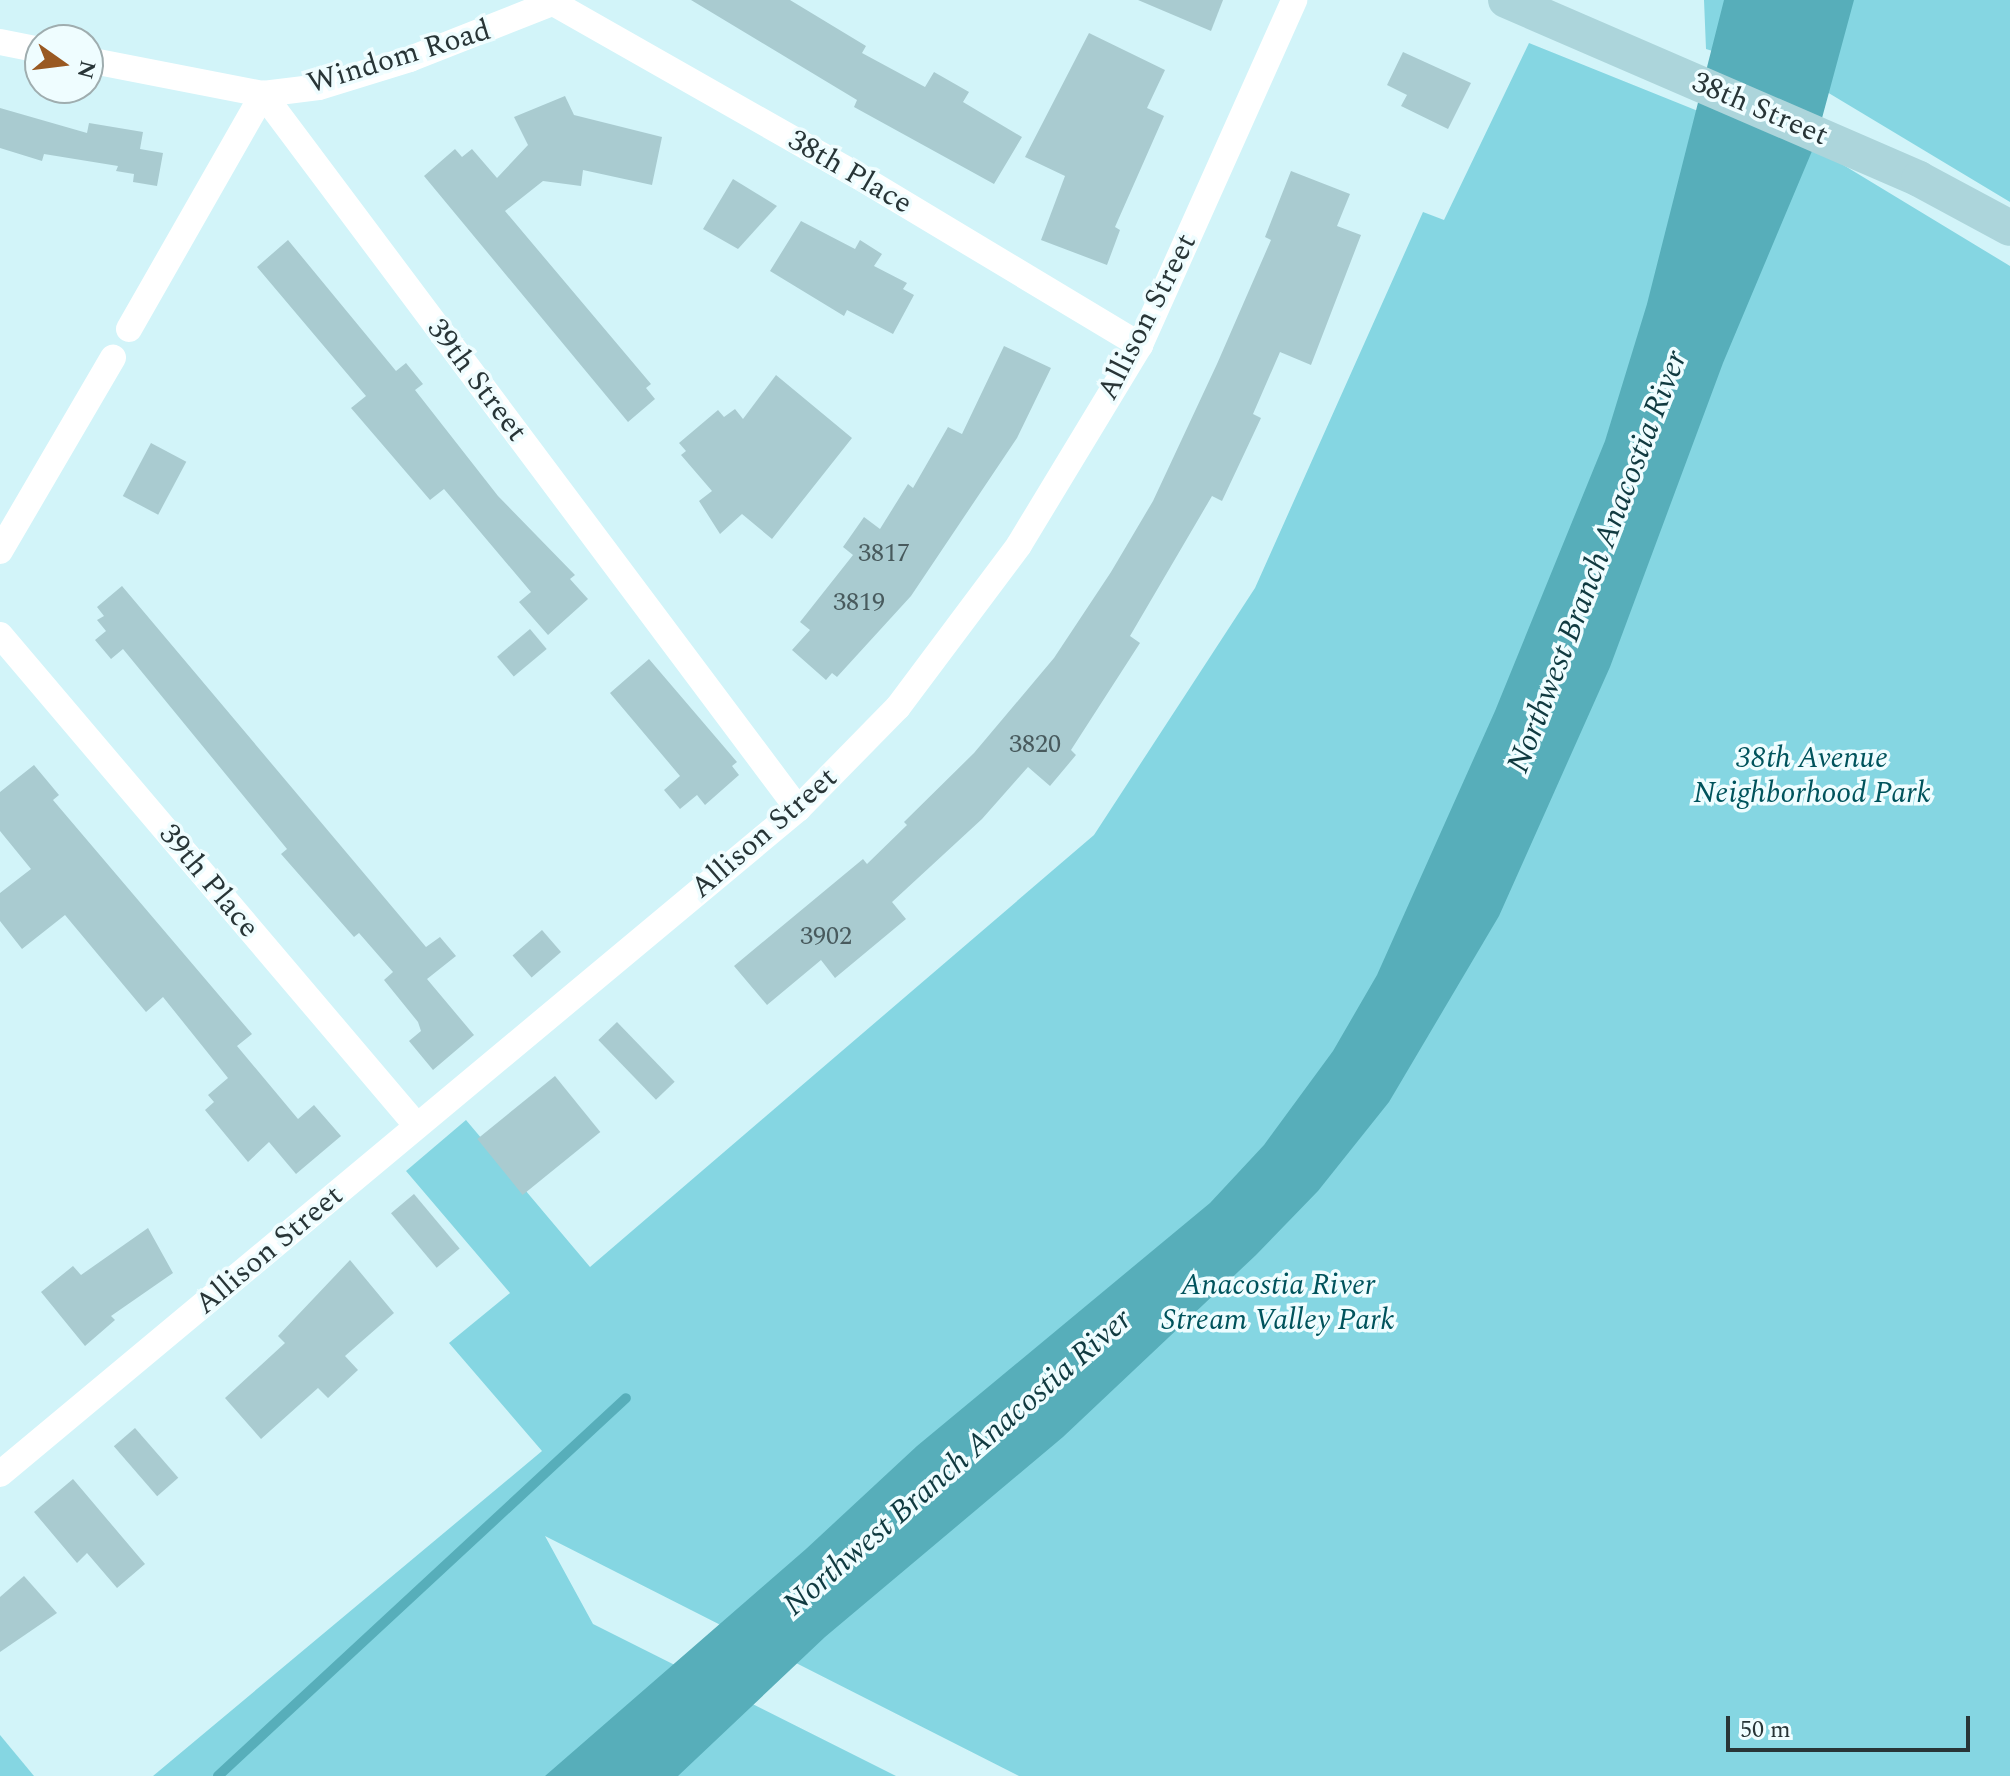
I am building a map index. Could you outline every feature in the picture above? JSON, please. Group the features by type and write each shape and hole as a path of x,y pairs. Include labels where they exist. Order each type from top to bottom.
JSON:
{"main road":[{"name":"38th Street","path":"1506,0 1834,141 2010,228"}],"street":[{"name":"Allison Street","path":"0,1474 798,809 898,707 1019,545 1140,345 1294,0"},
{"name":"38th Place","path":"559,3 860,177 1140,345"},
{"name":"Windom Road","path":"263,94 350,78 559,3"},
{"path":"0,42 24,47"},
{"path":"104,63 263,94 129,329"},
{"name":"39th Street","path":"263,94 798,809"},
{"path":"0,551 113,358"},
{"name":"39th Place","path":"0,635 417,1126"}],"green space":[{"path":"1704,0 2010,0 2010,202 1807,80 1706,49"},
{"name":"Anacostia River Stream Valley Park","path":"1529,43 1805,154 1807,143 2010,266 2010,1776 1019,1776 545,1536 593,1624 896,1776 153,1776 542,1451 449,1343 510,1293 406,1171 466,1120 590,1267 1094,835 1255,588 1423,212 1444,220"},
{"path":"0,1735 34,1776 0,1776"}],"water":[{"name":"Northwest Branch Anacostia River","path":"1724,0 1854,0 1815,144 1723,363 1610,667 1499,916 1389,1102 1318,1191 1256,1255 1063,1437 825,1637 678,1776 545,1776 806,1549 917,1446 1210,1203 1264,1145 1333,1051 1377,975 1495,711 1605,441 1647,304"}],"building":[{"path":"691,0 790,0 866,46 862,53 925,87 934,72 969,92 963,102 1022,137 994,184 854,107 857,100"},
{"path":"1138,0 1223,0 1211,31"},
{"path":"1089,33 1165,70 1147,108 1164,116 1115,227 1120,230 1107,265 1041,240 1065,176 1025,157"},
{"path":"1403,52 1471,83 1448,129 1401,106 1407,95 1387,85"},
{"path":"565,96 574,115 662,137 652,185 583,170 581,186 543,181 505,211 651,384 646,388 655,399 628,422 424,176 455,149 462,157 472,149 497,178 528,145 514,117"},
{"path":"0,108 87,133 89,123 143,132 140,149 163,153 157,186 133,182 134,174 116,171 118,166 44,154 42,161 0,148"},
{"path":"1291,171 1350,194 1337,226 1361,235 1311,365 1280,352 1253,414 1261,418 1222,501 1212,496 1130,636 1140,643 1071,750 1076,755 1050,786 1028,767 982,819 892,902 906,919 835,978 821,960 767,1005 734,966 863,859 867,864 907,825 904,822 974,753 1054,658 1111,572 1153,501 1217,364 1271,240 1265,237"},
{"path":"733,179 777,206 738,249 703,229"},
{"path":"801,221 855,249 860,240 882,254 874,266 907,283 903,289 914,295 893,334 847,310 844,316 770,271"},
{"path":"288,240 396,371 406,363 423,384 415,390 498,496 575,575 570,579 588,599 548,635 519,602 531,592 444,489 430,500 351,408 366,396 257,267"},
{"path":"1004,346 1051,368 1017,438 911,596 837,677 832,673 826,680 792,650 810,630 800,622 853,555 843,547 864,517 880,529 908,484 913,488 948,427 962,434"},
{"path":"776,375 852,438 772,539 742,514 720,534 699,501 712,491 681,455 686,451 679,443 718,410 724,417 735,409 743,419"},
{"path":"151,443 186,462 158,515 123,496"},
{"path":"122,586 426,947 440,937 456,956 427,979 474,1035 433,1070 409,1041 421,1031 418,1022 384,980 393,972 359,933 354,937 281,854 287,849 123,649 111,659 95,640 106,631 97,620 104,616 97,607"},
{"path":"530,629 547,649 514,677 497,657"},
{"path":"649,659 737,762 732,766 739,775 705,805 697,795 680,809 664,790 680,776 610,693"},
{"path":"34,765 59,795 53,800 252,1034 237,1046 298,1119 314,1105 341,1136 296,1174 269,1142 248,1162 205,1110 214,1102 208,1095 228,1078 163,997 146,1012 65,915 22,949 0,921 0,893 31,869 0,831 0,792"},
{"path":"542,930 561,952 532,977 513,956"},
{"path":"617,1022 675,1082 656,1100 598,1040"},
{"path":"555,1076 600,1132 523,1195 477,1139"},
{"path":"414,1194 460,1248 437,1268 391,1213"},
{"path":"148,1228 173,1273 111,1316 115,1320 85,1346 41,1292 73,1266 81,1275"},
{"path":"350,1260 394,1313 345,1356 358,1370 328,1398 318,1388 261,1439 225,1398 285,1343 278,1336"},
{"path":"135,1428 178,1478 157,1496 114,1446"},
{"path":"73,1479 145,1564 117,1588 87,1553 77,1563 34,1512"},
{"path":"24,1576 57,1613 0,1652 0,1597"}],"waterway":[{"path":"218,1776 626,1398"}],"park label":[{"name":"38th Avenue Neighborhood Park","path":"1812,775"}]}
